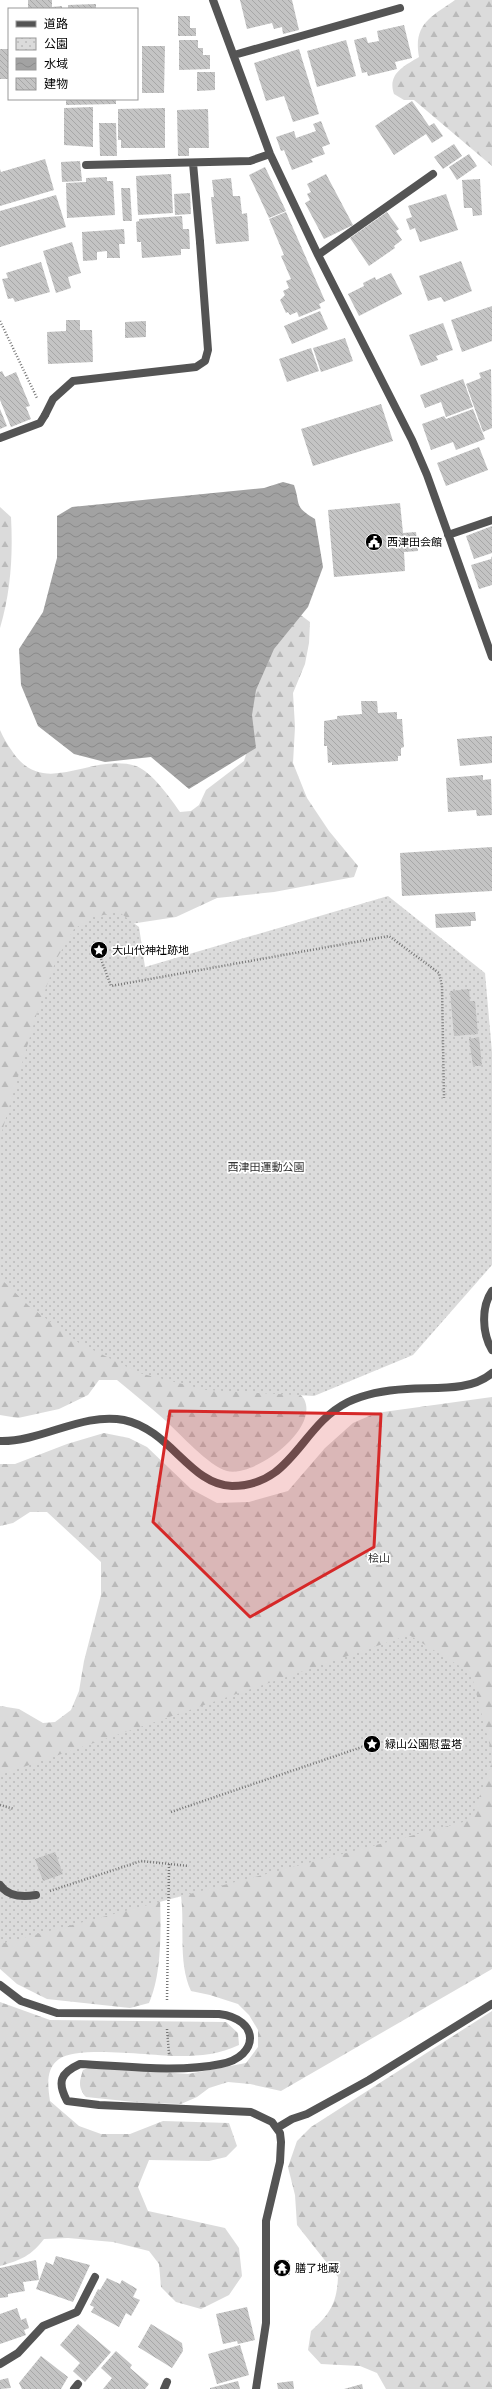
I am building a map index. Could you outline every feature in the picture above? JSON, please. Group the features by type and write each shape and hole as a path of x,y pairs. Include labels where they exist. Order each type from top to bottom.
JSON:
{"street":[{"path":"213,0 270,154 318,255 412,440 488,640 492,657"},
{"path":"234,55 400,8"},
{"path":"86,165 250,161 270,154"},
{"path":"0,438 40,423 53,399 73,381 196,367 205,361 208,350 193,163"},
{"path":"318,255 433,174"},
{"path":"448,535 492,520"},
{"path":"492,1290 484,1314 487,1342 492,1350"},
{"path":"0,1441 25,1440 103,1418 123,1420 145,1426 162,1438 204,1478 216,1484 252,1484 271,1476 288,1463 302,1442 330,1413 349,1402 405,1389 471,1384 486,1378 492,1373"},
{"path":"0,1886 10,1894 25,1897 36,1895"},
{"path":"0,1985 21,2001 57,2013 232,2016 242,2020 250,2038 246,2051 238,2059 221,2064 170,2067 80,2064 70,2068 62,2076 60,2088 67,2101 99,2106 251,2112 272,2122 277,2128 280,2133 281,2142 280,2162 266,2221 266,2323 256,2389"},
{"path":"277,2128 292,2119 307,2114 369,2080 492,2004"},
{"path":"0,2364 18,2354 43,2326 77,2312 95,2277"}],"path":[{"path":"0,321 45,415"},
{"path":"101,958 111,986 389,936 439,974 442,986 444,1098"},
{"path":"171,1812 362,1747"},
{"path":"0,1805 14,1809"},
{"path":"36,1895 141,1861 190,1866"},
{"path":"169,1864 166,2014 170,2067"}],"highlighted area":[{"path":"170,1411 381,1414 374,1547 250,1617 153,1522"}],"green space":[{"path":"455,0 492,0 492,166 414,100 404,100 394,94 392,87 398,71 419,57 419,37 421,29 426,22 438,11"},
{"path":"0,507 11,517 12,545 7,600 0,628"},
{"path":"298,613 310,622 309,643 305,664 293,693 295,727 293,763 307,798 329,831 358,866 354,877 274,892 217,898 176,917 124,925 0,1228 0,730 12,751 25,765 38,772 53,774 119,763 136,766 148,773 154,779 180,812 191,811 199,805 206,790 244,761 249,745 250,693 268,651"},
{"name":"西津田運動公園","path":"388,896 485,973 492,1052 492,1265 413,1355 314,1396 206,1390 139,1373 79,1343 29,1306 0,1278 0,1138 37,1013 56,960 74,929 93,917 119,912 139,927 145,967"},
{"path":"0,1260 283,1381 304,1399 306,1411 303,1424 294,1437 282,1449 267,1459 253,1467 239,1471 227,1471 203,1456 166,1421 117,1380 99,1380 88,1395 59,1409 18,1418 0,1415"},
{"name":"桧山","path":"492,1397 492,1969 281,2091 250,2084 228,2082 209,2088 197,2097 181,2104 144,2103 86,2097 80,2088 80,2081 83,2070 91,2067 188,2074 246,2063 258,2047 258,2030 249,2015 238,2004 210,1995 191,1991 184,1967 182,1902 180,1889 0,1795 0,1706 19,1709 43,1723 55,1722 71,1710 79,1691 84,1661 101,1595 101,1562 47,1512 30,1512 13,1523 0,1526 0,1464 15,1464 67,1444 104,1433 129,1438 147,1447 191,1489 217,1503 249,1502 288,1491 325,1448 353,1423 376,1413"},
{"path":"409,1635 471,1673 492,1754 492,1762 471,1820 0,1944 0,1775"},
{"path":"160,1897 160,1951 156,1979 149,2003 130,2008 47,1999 17,1984 0,1969 0,1901"},
{"path":"0,2002 50,2020 226,2022 238,2033 239,2045 225,2051 203,2055 180,2056 98,2052 68,2055 59,2059 55,2063 51,2068 48,2078 50,2101 79,2126 101,2134 130,2134 163,2121 229,2123 237,2146 226,2157 209,2161 149,2160 138,2187 148,2211 225,2228 239,2248 242,2276 229,2295 201,2309 176,2302 161,2287 159,2264 149,2251 113,2242 68,2238 44,2239 35,2250 25,2257 0,2266"},
{"path":"492,2011 492,2389 386,2389 377,2373 360,2366 321,2364 308,2350 311,2331 328,2313 334,2301 338,2277 297,2225 295,2195 288,2167 297,2141 311,2127"}],"water":[{"path":"283,482 294,485 299,505 303,511 315,519 323,567 308,607 274,649 256,690 252,715 256,748 189,789 151,757 105,762 74,754 38,726 21,685 19,649 43,612 57,558 57,516 72,507 264,488"}],"building":[{"path":"28,0 52,0 52,7 62,6 62,8 28,8"},
{"path":"240,0 292,0 299,30 283,34 282,27 274,29 272,23 247,29"},
{"path":"96,4 96,8 68,8 68,5"},
{"path":"178,16 190,16 190,28 196,28 196,36 178,36"},
{"path":"404,25 412,58 395,62 397,69 368,76 367,72 362,73 354,40 366,37 368,43 379,41 377,31"},
{"path":"179,40 198,40 198,48 203,48 203,55 210,55 210,69 179,70"},
{"path":"346,40 356,76 317,87 307,51"},
{"path":"142,46 165,46 164,93 142,93"},
{"path":"0,49 8,49 8,79 0,79"},
{"path":"299,49 319,114 293,122 284,96 266,101 254,63"},
{"path":"197,72 215,72 215,90 197,91"},
{"path":"66,100 116,100 116,104 66,105"},
{"path":"412,101 429,126 434,123 443,136 432,143 426,134 394,155 375,126"},
{"path":"93,107 93,147 64,145 64,108"},
{"path":"165,108 165,148 121,148 121,140 118,140 118,109"},
{"path":"208,109 209,148 189,148 189,156 178,156 177,110"},
{"path":"321,121 330,144 322,147 325,154 311,159 313,162 292,170 284,150 281,151 276,137 294,131 296,138 316,131 313,124"},
{"path":"99,123 116,123 117,156 100,156"},
{"path":"454,144 462,156 443,169 434,157"},
{"path":"469,154 477,166 457,180 449,167"},
{"path":"45,159 54,190 0,206 0,169 1,172"},
{"path":"80,161 82,181 62,182 61,162"},
{"path":"265,167 286,211 269,218 249,175"},
{"path":"171,174 173,213 138,215 136,176"},
{"path":"326,174 353,225 324,239 305,203 310,200 307,194 311,192 307,184"},
{"path":"107,177 107,181 113,181 115,215 67,218 66,183 86,182 86,178"},
{"path":"231,178 233,196 240,196 242,214 247,213 249,241 216,244 211,197 214,197 212,180"},
{"path":"480,179 482,215 473,216 472,208 464,208 462,180"},
{"path":"121,188 130,188 132,221 123,221"},
{"path":"190,193 191,214 175,215 174,194"},
{"path":"446,194 458,230 420,242 415,228 410,230 406,219 412,217 408,206"},
{"path":"56,195 66,227 0,247 0,211"},
{"path":"286,212 325,301 319,304 321,308 299,317 297,312 290,315 288,312 286,313 280,300 285,295 283,291 289,288 286,281 291,279 281,256 284,255 269,219"},
{"path":"387,212 399,229 396,231 402,240 394,246 395,248 369,266 350,238"},
{"path":"182,216 183,229 189,229 190,249 181,249 181,255 142,258 141,242 137,242 136,222 139,221 139,219"},
{"path":"124,229 125,244 119,244 120,258 107,258 107,251 97,252 97,260 83,261 82,232"},
{"path":"72,242 81,273 68,277 71,288 56,293 43,251"},
{"path":"461,261 472,291 444,302 441,297 428,301 419,276"},
{"path":"41,262 50,292 15,302 13,298 8,299 2,279 8,278 6,273"},
{"path":"391,273 402,294 359,316 348,294 364,286 363,283 375,277 376,280"},
{"path":"492,306 492,341 462,352 451,320"},
{"path":"320,311 328,329 292,344 284,326"},
{"path":"66,320 80,320 80,330 92,330 93,362 48,364 47,332 66,331"},
{"path":"146,321 146,337 125,338 125,322"},
{"path":"443,323 453,350 436,356 438,360 421,366 409,335"},
{"path":"345,338 353,361 321,372 313,348"},
{"path":"311,348 319,371 287,382 279,359"},
{"path":"491,369 492,428 483,432 466,384 481,378 479,373"},
{"path":"2,371 5,377 16,372 30,406 26,407 31,419 11,427 0,400 0,372"},
{"path":"463,379 473,407 446,417 441,402 425,408 420,395"},
{"path":"381,404 393,441 313,466 301,429"},
{"path":"0,409 7,426 0,429"},
{"path":"473,409 485,439 456,450 453,442 431,450 422,424 444,416 446,419"},
{"path":"479,447 488,470 446,486 437,463"},
{"name":"西津田会館","path":"400,503 403,533 416,532 418,551 404,552 405,571 334,577 328,510"},
{"path":"492,526 492,553 474,559 466,536"},
{"path":"492,556 492,585 479,589 471,565 491,559"},
{"path":"361,701 377,701 378,713 397,712 397,719 402,719 404,747 401,748 401,756 398,756 398,761 332,765 332,762 328,763 327,746 324,746 324,721 337,719 337,716 362,714"},
{"path":"492,736 492,763 460,766 457,739"},
{"path":"483,775 483,780 491,779 492,815 477,816 476,810 448,812 446,778"},
{"path":"492,847 492,891 402,896 400,853"},
{"path":"475,912 476,921 471,921 471,926 436,928 435,914"},
{"path":"469,989 470,1001 475,1001 478,1034 454,1036 450,991"},
{"path":"479,1037 482,1066 473,1066 469,1039"},
{"path":"55,1852 63,1874 43,1881 35,1859"},
{"path":"56,2256 90,2265 73,2302 36,2289 46,2262 53,2265"},
{"path":"36,2260 39,2280 23,2282 25,2291 8,2294 8,2297 0,2298 0,2268"},
{"name":"膳了地蔵","path":"289,2260 290,2275 275,2275 275,2261"},
{"path":"107,2278 120,2284 122,2280 137,2289 133,2297 140,2300 131,2316 126,2313 119,2327 91,2312 94,2307 90,2305 98,2289 100,2290"},
{"path":"247,2307 255,2340 238,2344 237,2341 223,2344 216,2314"},
{"path":"17,2308 21,2320 26,2318 29,2328 24,2330 26,2335 0,2344 0,2314"},
{"path":"78,2324 111,2352 85,2382 73,2371 80,2363 60,2345"},
{"path":"151,2324 182,2343 183,2351 172,2368 138,2347"},
{"path":"240,2345 249,2375 217,2384 208,2354"},
{"path":"116,2351 132,2365 130,2368 149,2384 145,2389 103,2389 112,2378 101,2368"},
{"path":"41,2356 68,2377 61,2389 22,2389 19,2383"},
{"path":"8,2378 11,2388 0,2389 0,2380"},
{"path":"238,2381 240,2389 210,2389 210,2388"},
{"path":"293,2381 294,2389 278,2389 277,2383"},
{"path":"362,2384 363,2389 344,2389"}],"place":[{"name":"西津田会館","path":"374,542"},
{"name":"大山代神社跡地","path":"99,950"},
{"name":"緑山公園慰霊塔","path":"372,1744"},
{"name":"膳了地蔵","path":"282,2268"}]}
